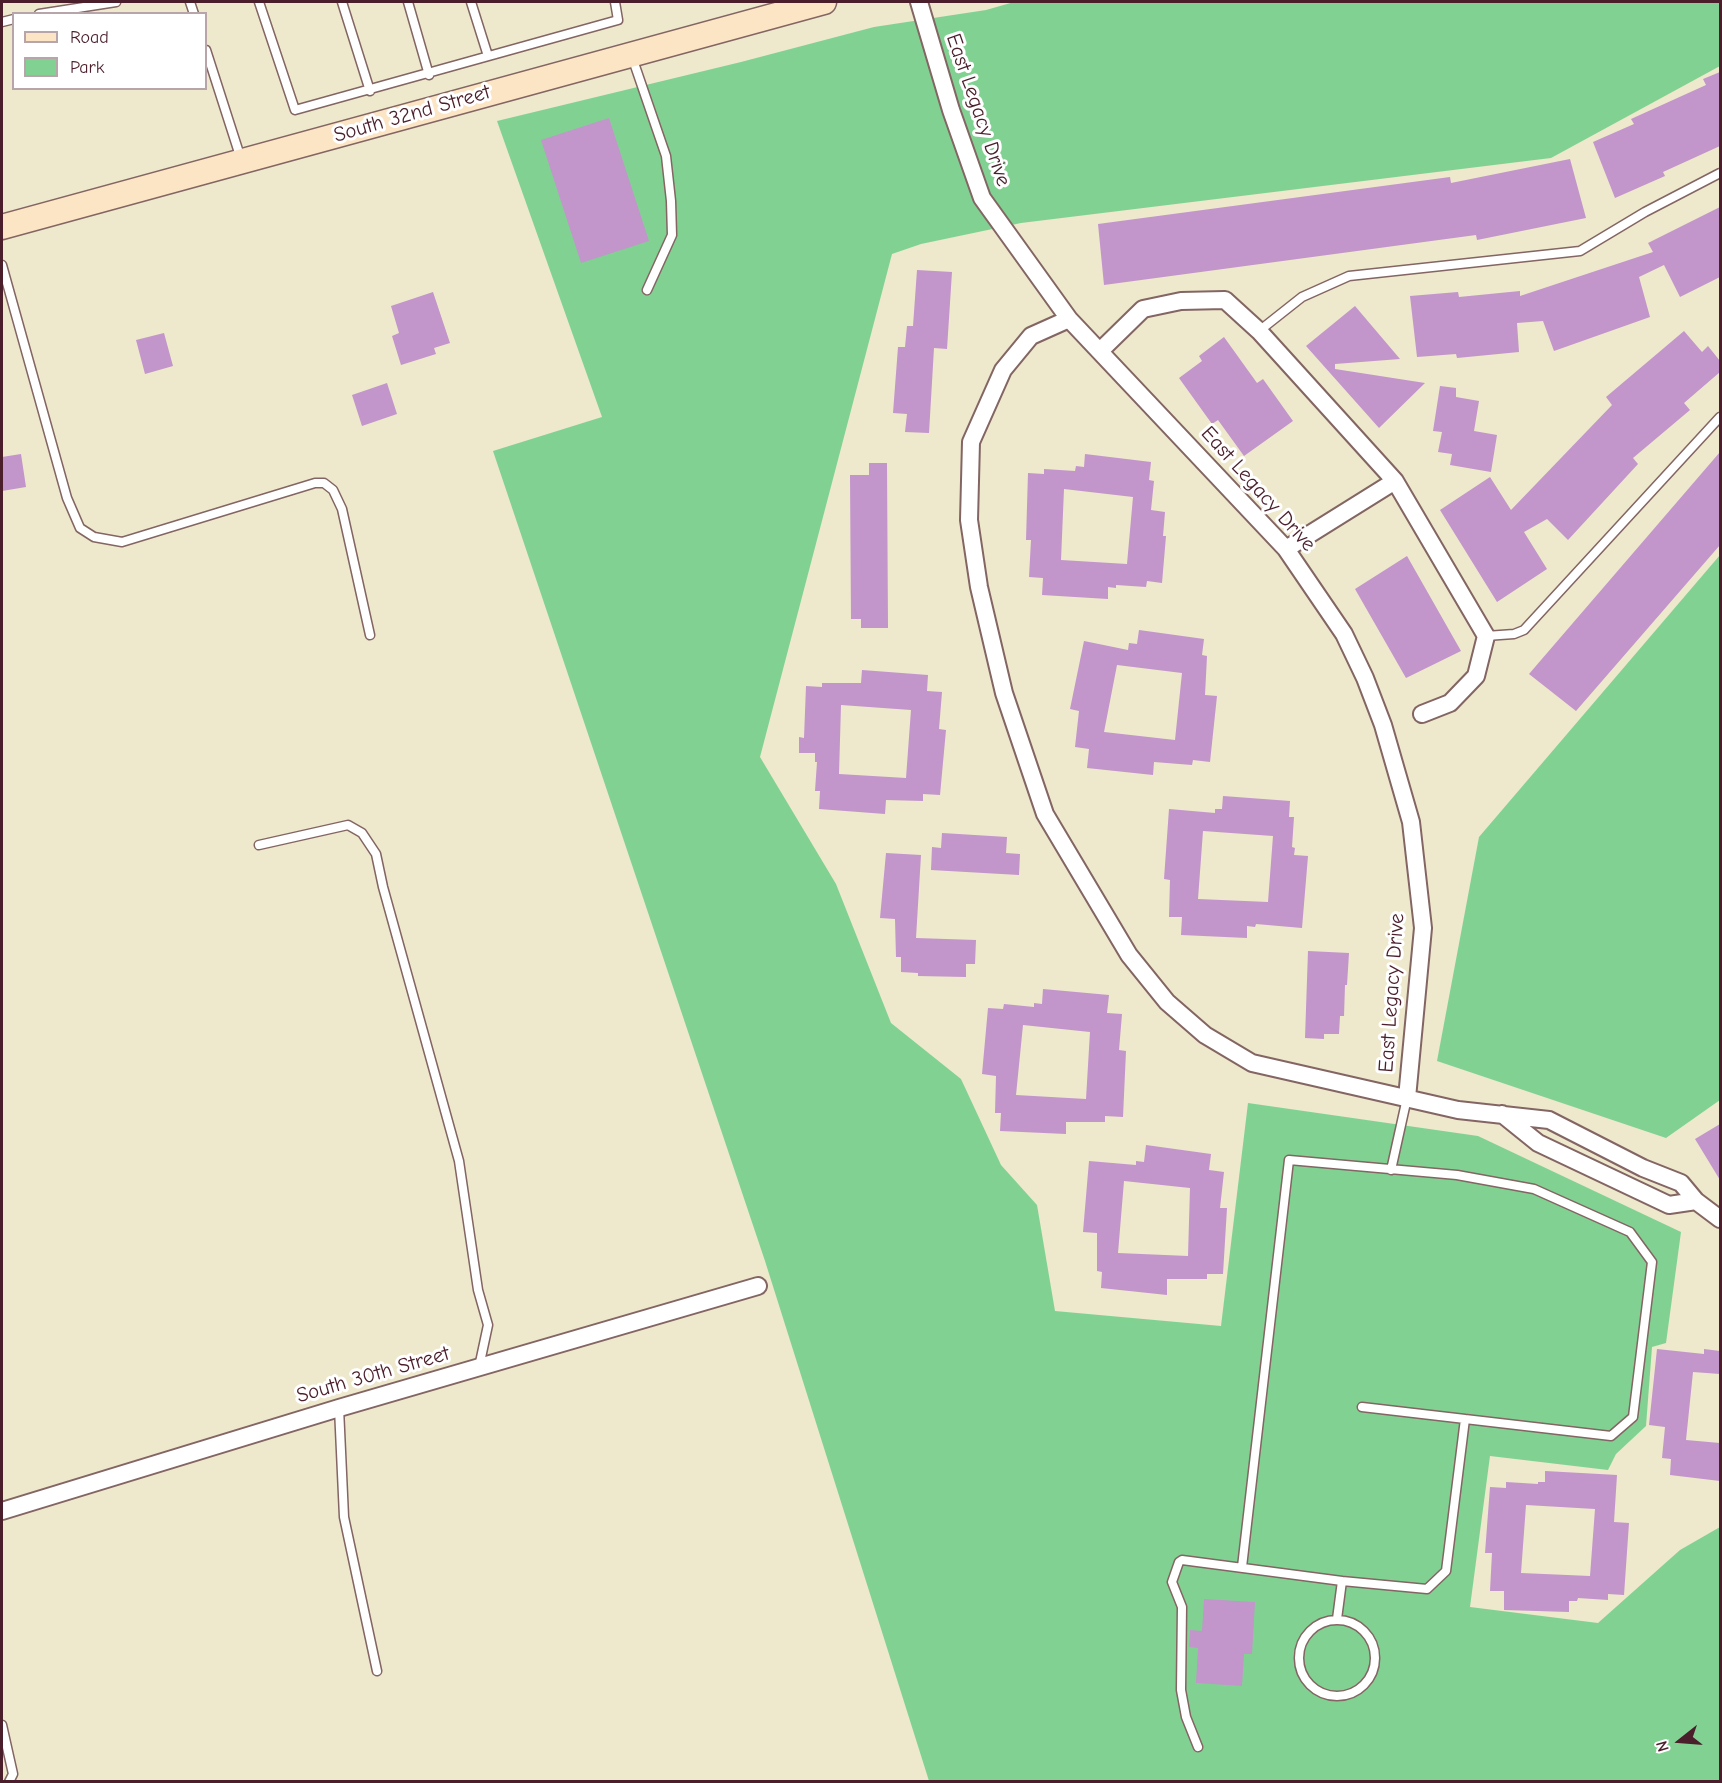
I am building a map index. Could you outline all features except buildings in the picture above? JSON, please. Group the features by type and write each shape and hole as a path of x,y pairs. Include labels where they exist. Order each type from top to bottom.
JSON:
{"main road":[{"name":"South 32nd Street","path":"2,227 630,54 784,7 824,2"}],"street":[{"name":"East Legacy Drive","path":"919,2 951,110 982,198 1069,319 1287,549 1344,634 1365,678 1383,725 1411,822 1423,928 1407,1098"},
{"path":"1100,351 1143,309 1181,301 1225,300 1259,331 1395,481 1486,636 1476,676 1450,703 1422,714"},
{"path":"1069,319 1031,336 1003,370 971,442 969,520 979,587 1004,693 1045,814 1130,955 1167,1002 1205,1035 1252,1063 1458,1110 1549,1120 1643,1168 1681,1183 1696,1201 1720,1219"},
{"path":"1287,549 1395,481"},
{"path":"1501,1113 1538,1143 1590,1170 1669,1205 1696,1201"},
{"path":"1590,1170 1599,1146"},
{"name":"South 30th Street","path":"2,1511 339,1408 758,1286"}],"lane":[{"path":"52,12 116,2"},
{"path":"259,2 295,110 429,75 618,20 615,2"},
{"path":"342,2 370,91"},
{"path":"408,2 429,75"},
{"path":"471,2 488,56"},
{"path":"207,53 242,162"},
{"path":"630,54 666,156 671,201 672,235 647,290"},
{"path":"1259,331 1302,297 1349,276 1580,251 1645,212 1720,173"},
{"path":"2,265 67,498 80,528 94,537 122,542 315,483 324,483 333,490 342,509 370,635"},
{"path":"1486,636 1514,634 1524,630 1720,417"},
{"path":"259,844 348,825 362,833 376,854 459,1161 478,1290 488,1324 479,1367"},
{"path":"1391,1170 1407,1098"},
{"path":"1242,1567 1289,1160 1457,1175 1534,1190 1630,1232 1652,1262 1633,1417 1611,1436 1362,1407"},
{"path":"339,1408 344,1517 376,1671"},
{"path":"1198,1747 1183,1702 1182,1607 1175,1590 1173,1577 1182,1560 1342,1581 1427,1589 1446,1571 1465,1419"},
{"path":"1337,1619 1342,1581"},
{"path":"1337,1619 1358,1625 1366,1633 1375,1652 1372,1673 1366,1683 1358,1690 1338,1696 1317,1690 1308,1683 1299,1663 1299,1652 1308,1632 1316,1625 1337,1619"},
{"path":"2,1725 13,1774 9,1782"}],"green space":[{"path":"1014,2 1720,2 1720,66 1551,158 1021,223 921,244 892,254 760,757 836,884 891,1023 961,1079 1001,1165 1037,1205 1055,1311 1221,1326 1248,1103 1478,1136 1681,1232 1666,1343 1652,1347 1646,1426 1616,1454 1608,1470 1490,1456 1470,1607 1598,1623 1680,1550 1720,1527 1720,1781 929,1781 765,1261 493,451 602,417 497,121 874,27 986,10"},
{"path":"1720,555 1720,1100 1666,1138 1437,1061 1479,837"}]}
